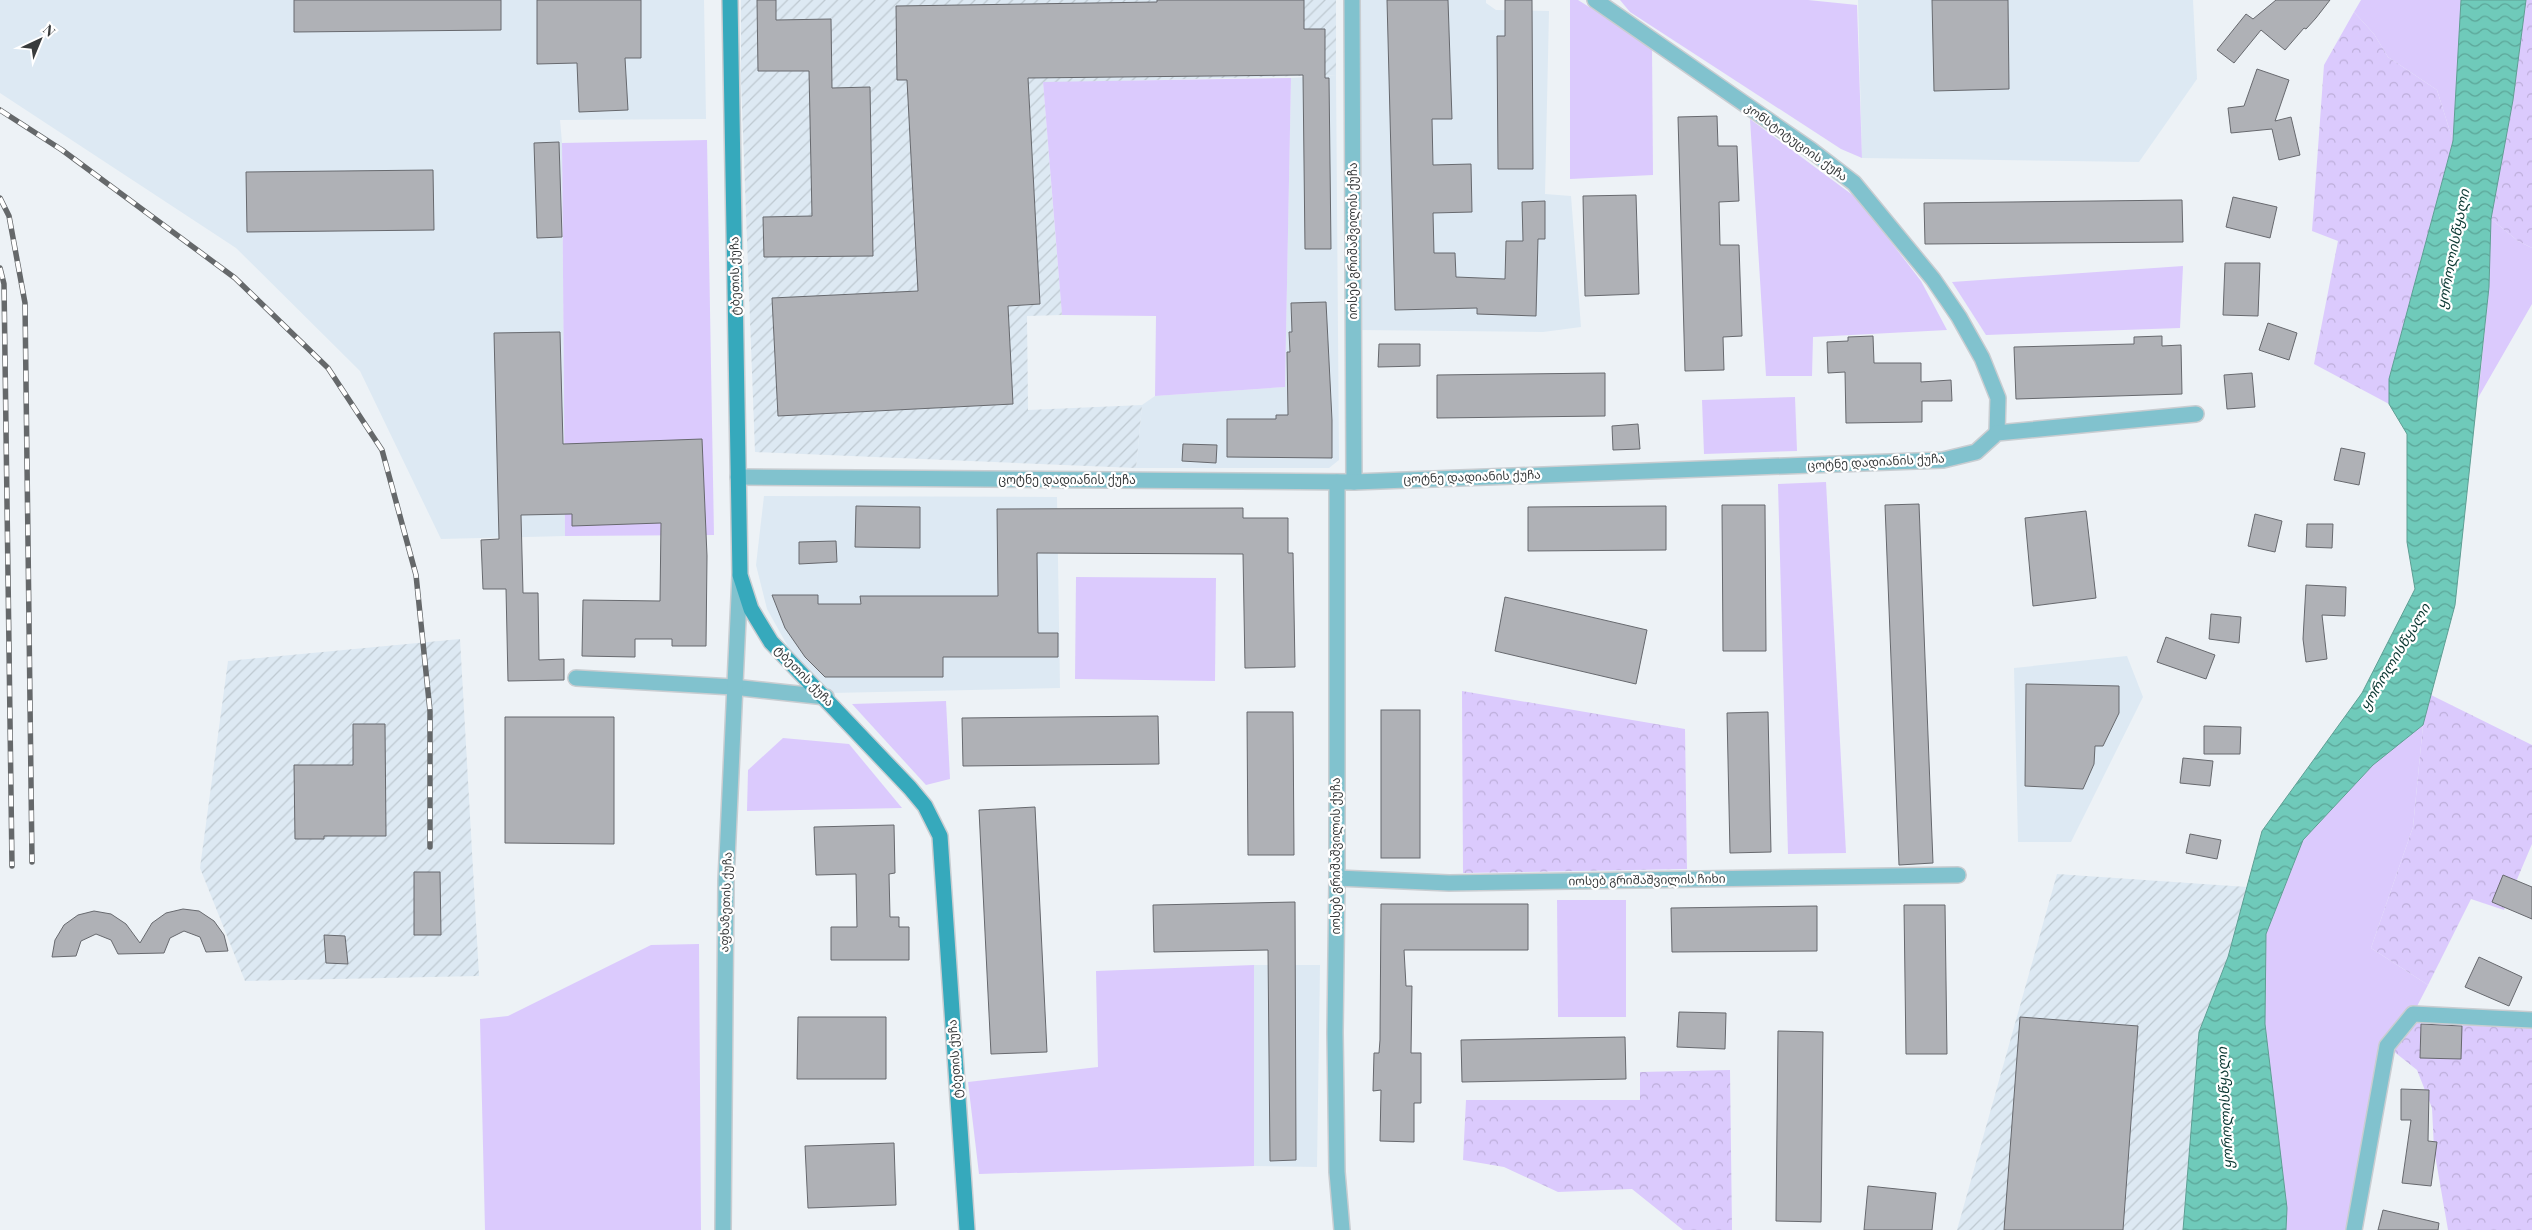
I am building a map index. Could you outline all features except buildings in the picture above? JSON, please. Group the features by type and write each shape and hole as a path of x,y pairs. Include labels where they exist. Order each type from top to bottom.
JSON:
{"street":[{"name":"ტბეთის ქუჩა","path":"730,0 740,575 751,609 771,642 826,697 925,806 940,836 967,1230"},
{"name":"იოსებ გრიშაშვილის ქუჩა","path":"1352,0 1354,482"},
{"name":"კონსტიტუციის ქუჩა","path":"1595,0 1811,150 1854,183 1933,279 1959,317 1982,358 1998,398 1997,433"},
{"path":"1997,433 2196,414"},
{"name":"ცოტნე დადიანის ქუჩა","path":"738,477 1354,482 1943,460 1976,452 1997,433"},
{"name":"იოსებ გრიშაშვილის ქუჩა","path":"1337,482 1335,1053 1337,1172 1342,1230"},
{"name":"აფხაზეთის ქუჩა","path":"723,1230 723,1000 733,687 740,575"},
{"path":"576,678 733,687 826,697"},
{"name":"იოსებ გრიშაშვილის ჩიხი","path":"1337,878 1449,883 1958,875"},
{"path":"2354,1230 2387,1046 2413,1014 2532,1020"}],"shaded area":[{"path":"0,0 704,0 706,119 560,120 562,143 565,536 441,539 360,371 236,248 0,93"},
{"path":"741,0 1336,0 1336,75 1043,83 1062,315 1027,316 1028,410 1142,405 1136,468 755,452 741,80"},
{"path":"1357,0 1486,0 1486,3 1496,10 1549,11 1545,194 1571,196 1581,327 1543,332 1359,330"},
{"path":"1858,0 2193,0 2197,79 2139,162 1862,158"},
{"path":"1336,75 1339,460 1329,468 1136,468 1142,405 1155,396 1285,387 1291,78"},
{"path":"764,496 1057,497 1060,688 831,693 791,652 767,609 756,565"},
{"path":"460,639 479,976 245,981 200,868 228,661"},
{"path":"2127,656 2143,697 2071,842 2018,842 2014,668"},
{"path":"2057,874 2247,887 2228,957 2199,1032 2183,1230 1957,1230"},
{"path":"1254,965 1320,965 1317,1167 1254,1166"}],"green space":[{"path":"1570,0 1578,0 1652,46 1653,175 1570,179"},
{"path":"1620,0 1808,0 1857,5 1862,158 1841,149 1630,12"},
{"path":"2361,0 2461,0 2453,141 2437,90 2388,57 2374,34 2354,12"},
{"path":"2526,0 2532,0 2532,248 2518,241 2491,219 2513,100"},
{"path":"2354,12 2374,34 2388,57 2437,90 2453,141 2389,379 2389,404 2314,364 2338,241 2312,231 2324,65"},
{"path":"1291,78 1285,387 1155,396 1156,316 1062,315 1043,82"},
{"path":"1750,119 1858,199 1921,281 1947,330 1813,337 1812,376 1766,376"},
{"path":"707,140 714,535 565,536 562,143"},
{"path":"2491,219 2518,241 2532,248 2532,304 2478,398 2489,287"},
{"path":"2183,266 2180,328 1986,335 1952,282"},
{"path":"1795,397 1797,451 1704,454 1702,400"},
{"path":"1826,482 1846,853 1788,854 1778,484"},
{"path":"1076,577 1216,578 1215,681 1075,679"},
{"path":"1462,691 1685,729 1687,869 1463,873"},
{"path":"2431,695 2532,745 2532,844 2504,910 2471,899 2428,985 2371,948 2413,827 2423,725"},
{"path":"946,701 950,779 926,785 852,704"},
{"path":"2423,725 2413,827 2371,948 2428,985 2413,1014 2387,1046 2354,1230 2286,1230 2287,1208 2265,1024 2266,934 2303,840 2373,765"},
{"path":"783,738 849,744 902,808 747,811 748,770"},
{"path":"1557,900 1626,900 1626,1017 1558,1017"},
{"path":"699,944 701,1230 485,1230 480,1019 508,1016 651,945"},
{"path":"1254,965 1254,1166 979,1174 968,1082 1098,1067 1096,971"},
{"path":"2413,1014 2532,1020 2532,1230 2448,1230 2434,1149 2432,1108 2417,1070 2387,1046"},
{"path":"1730,1070 1732,1230 1683,1230 1632,1189 1558,1192 1504,1167 1463,1160 1466,1100 1640,1100 1640,1072"}],"water":[{"name":"ყოროლისწყალი","path":"2461,0 2526,0 2513,100 2491,219 2489,287 2455,605 2423,725 2373,765 2303,840 2266,934 2265,1024 2287,1208 2286,1230 2183,1230 2199,1032 2228,957 2262,831 2362,693 2415,589 2407,542 2407,434 2389,404 2389,379 2453,141"}],"railway":[{"path":"0,110 62,150 235,278 328,368 382,450 416,575 430,711 430,847"},
{"path":"0,198 9,216 25,303 32,862"},
{"path":"0,268 4,284 12,866"}]}
